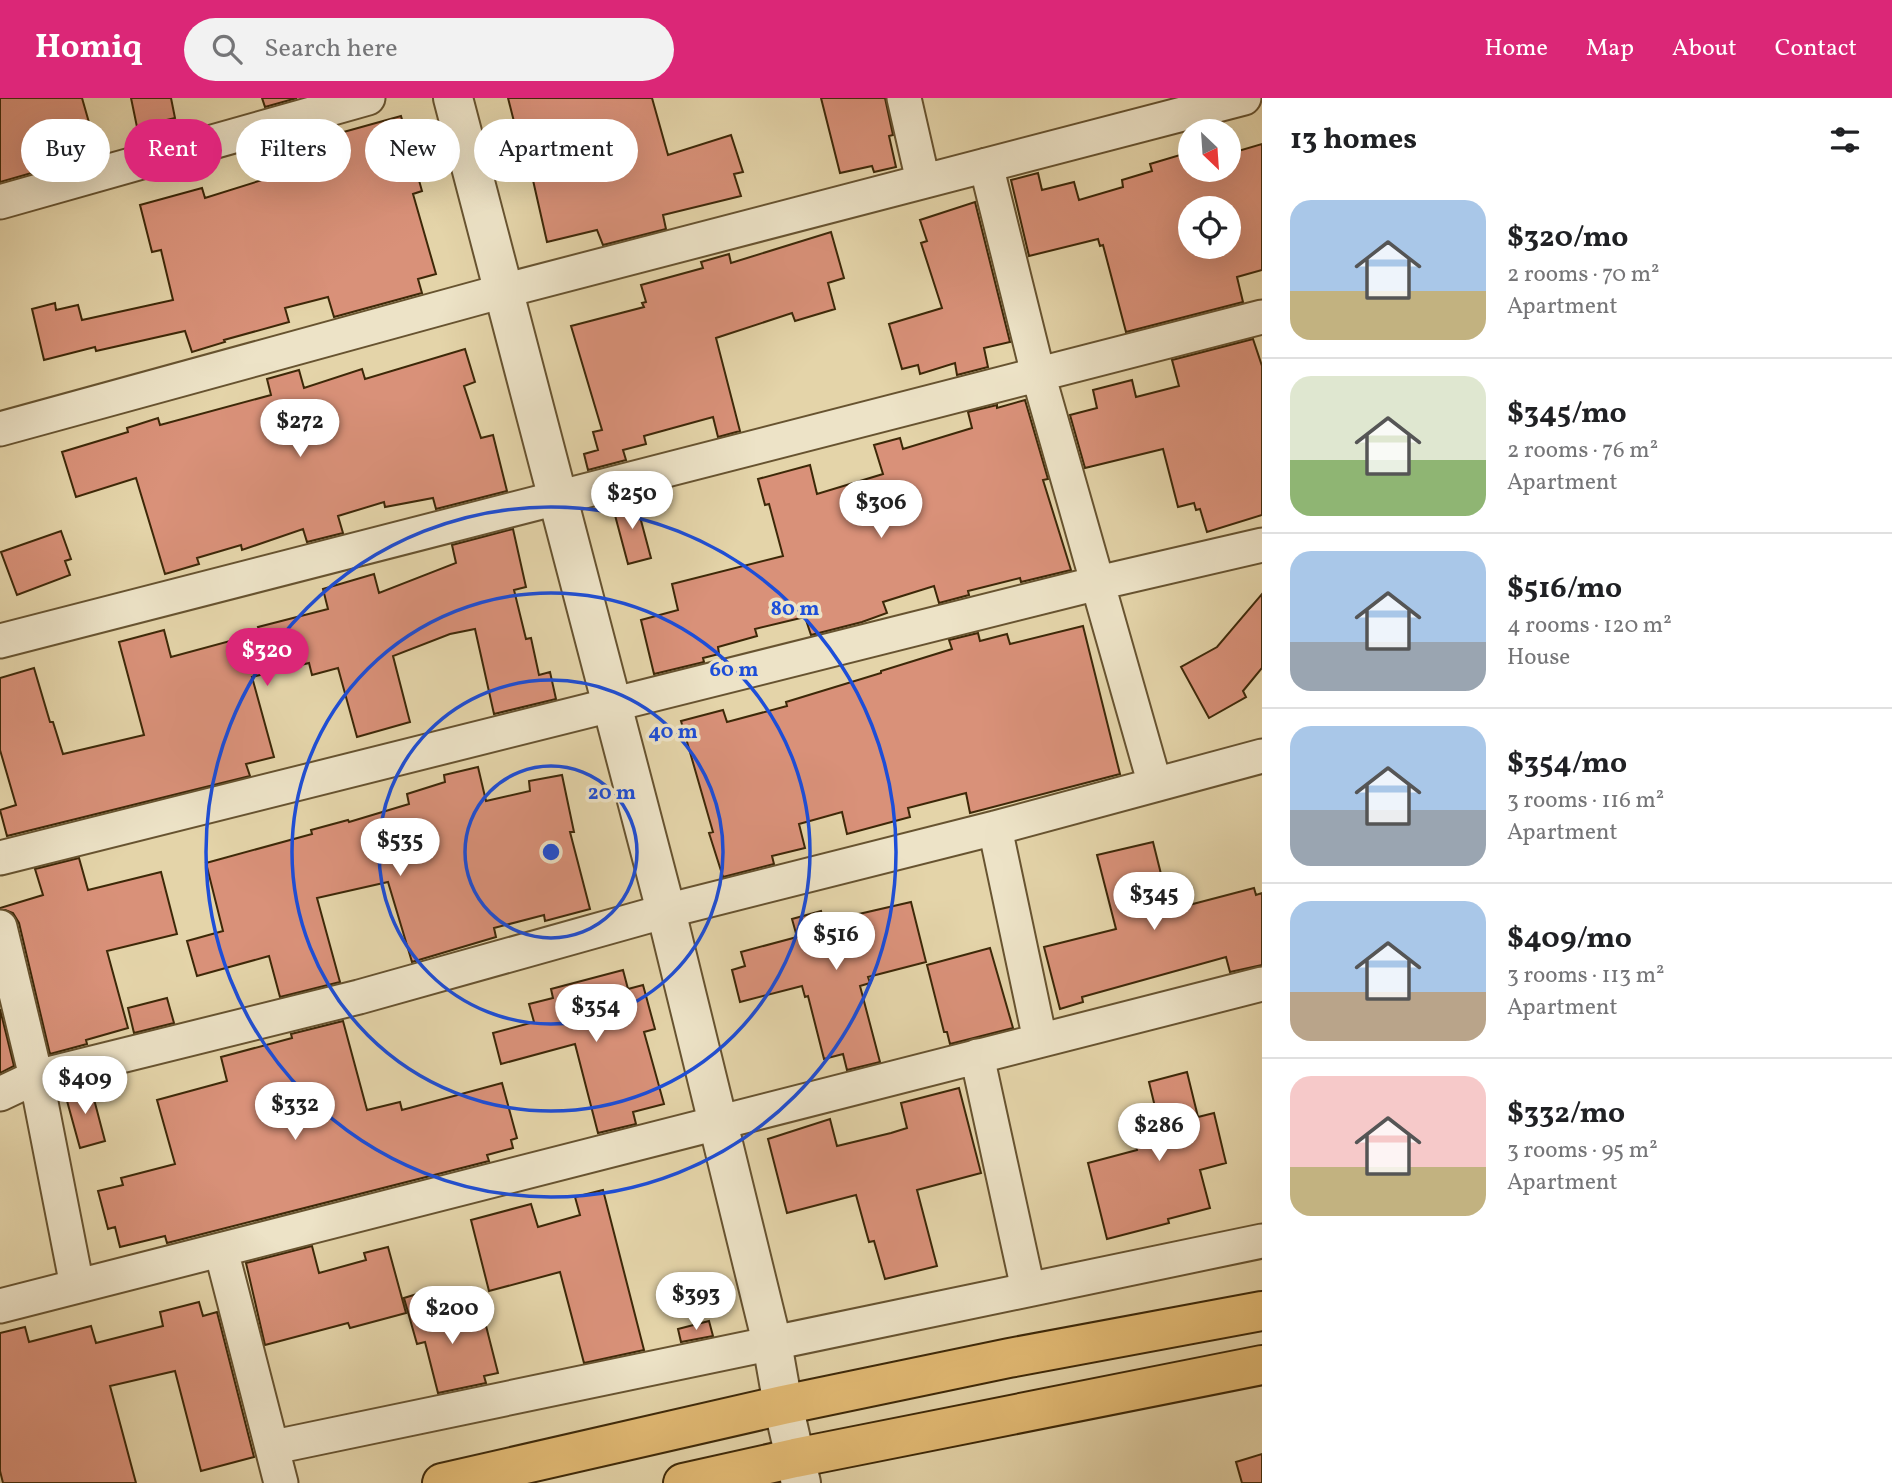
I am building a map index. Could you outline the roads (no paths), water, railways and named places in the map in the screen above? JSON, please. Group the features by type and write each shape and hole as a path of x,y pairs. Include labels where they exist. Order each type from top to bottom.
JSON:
{"main road":[{"path":"442,1483 783,1405 1262,1311"},
{"path":"683,1483 798,1471 1262,1365"}],"street":[{"path":"0,202 368,98"},
{"path":"453,98 666,911 772,1343 798,1471"},
{"path":"904,98 923,181"},
{"path":"0,429 503,291 1244,98"},
{"path":"986,165 1038,374 1155,785"},
{"path":"0,640 1262,317"},
{"path":"0,858 1098,583 1262,545"},
{"path":"0,1094 36,1077 359,997 666,911 995,828 1262,756"},
{"path":"995,828 1040,1041"},
{"path":"0,926 36,1077 77,1286"},
{"path":"0,1306 1262,984"},
{"path":"977,1056 1028,1289"},
{"path":"274,1447 1262,1241"},
{"path":"221,1250 274,1447 281,1483"}]}
